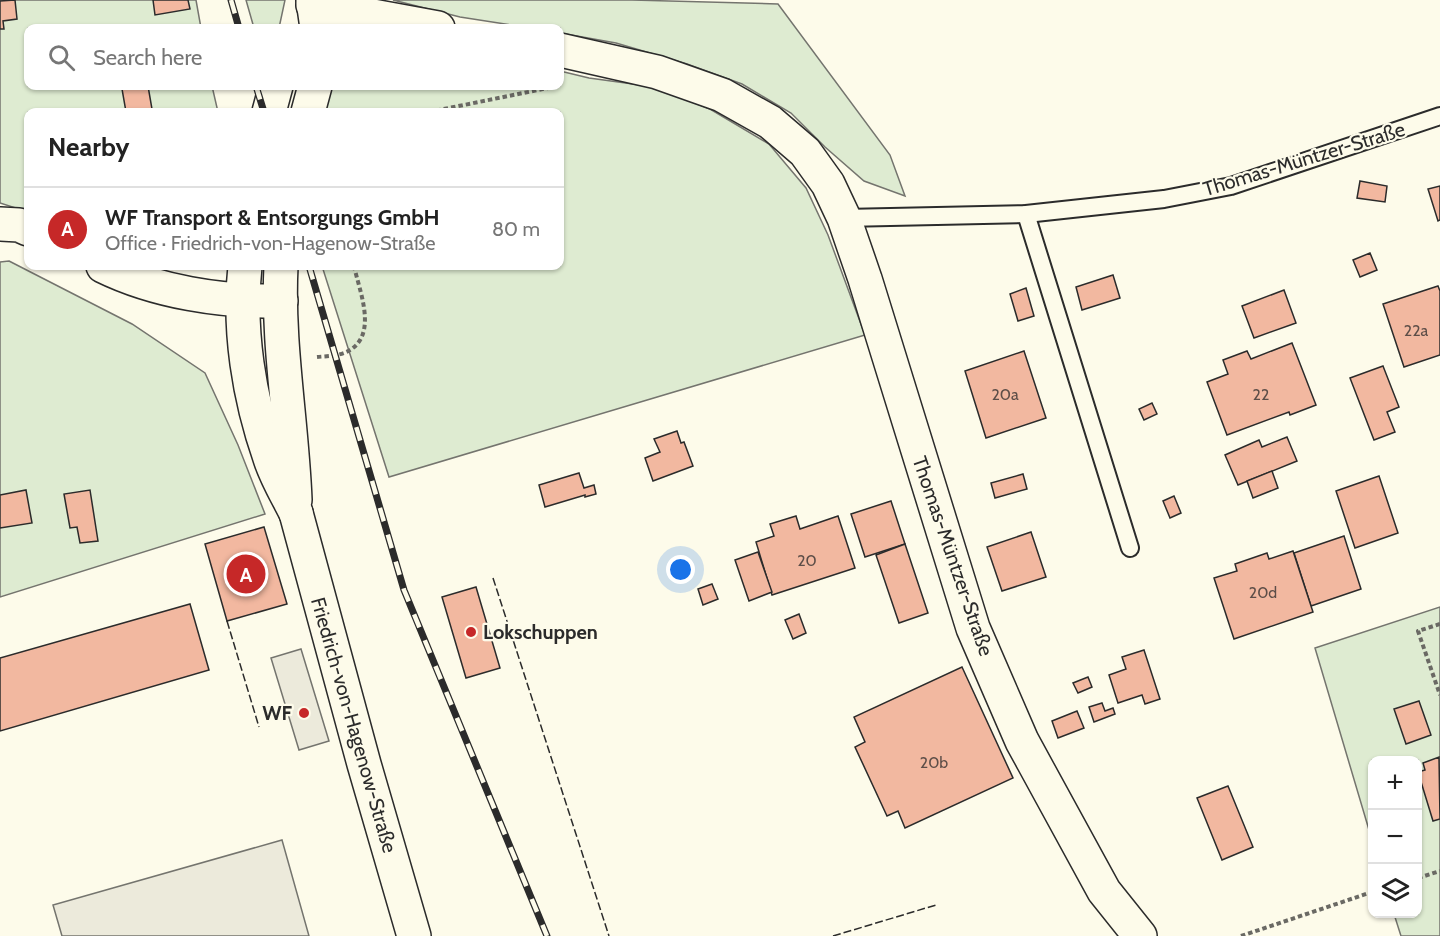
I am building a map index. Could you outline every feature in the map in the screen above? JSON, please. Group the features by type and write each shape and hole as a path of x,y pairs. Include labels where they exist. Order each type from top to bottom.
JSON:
{"street":[{"path":"311,15 399,24"},
{"name":"Thomas-Müntzer-Straße","path":"568,51 657,72 722,95 770,122 805,152 828,184 844,218 973,628 1022,741 1104,891 1140,936"},
{"path":"270,108 275,90"},
{"path":"309,108 314,90"},
{"path":"0,224 24,227"},
{"path":"113,270 140,281 180,291 243,300 281,302"},
{"name":"Friedrich-von-Hagenow-Straße","path":"245,270 243,300 248,364 255,405 270,460 296,513 364,765 414,936"},
{"name":"Friedrich-von-Hagenow-Straße","path":"281,270 284,361 296,513"}],"lane":[{"name":"Thomas-Müntzer-Straße","path":"844,218 1026,214 1164,199 1231,186 1440,116"},
{"path":"1026,214 1130,548"}],"path":[{"path":"564,84 570,75 568,51"},
{"path":"450,108 542,90"},
{"path":"284,361 336,355 350,350 359,341 365,330 365,315 355,270"},
{"path":"1440,624 1418,631 1440,695"},
{"path":"1422,877 1440,871"},
{"path":"1241,936 1368,893"}],"green space":[{"path":"0,0 196,0 200,24 24,24 24,90 213,90 217,108 24,108 24,211 0,203"},
{"path":"246,0 285,0 280,24 253,24"},
{"path":"393,0 632,0 778,4 890,155 905,196 864,181 791,113 742,84 687,64 616,43 564,34 564,24 505,24 460,17"},
{"path":"564,72 589,78 655,87 710,109 769,144 806,188 828,235 865,335 389,477 323,270 564,270 564,108 319,108 324,90 564,90"},
{"path":"9,261 132,324 205,373 238,445 265,514 0,597 0,262"},
{"path":"1440,607 1440,936 1401,936 1395,918 1422,918 1422,756 1368,756 1368,827 1315,648"}],"shaded area":[{"name":"WF","path":"301,649 329,741 299,750 271,658"},
{"path":"282,840 309,936 62,936 53,905"}],"building":[{"path":"15,0 17,19 3,21 4,29 0,29 0,1"},
{"path":"153,0 188,0 190,9 155,15"},
{"path":"122,90 149,90 152,108 125,108"},
{"path":"1360,181 1387,186 1385,202 1357,198"},
{"path":"1440,186 1440,220 1438,221 1428,189"},
{"path":"1370,253 1377,270 1360,277 1353,260"},
{"path":"1113,275 1120,298 1082,310 1076,287"},
{"path":"1438,286 1440,291 1440,355 1404,367 1383,304"},
{"path":"1026,288 1034,316 1018,321 1010,294"},
{"path":"1284,290 1296,323 1254,338 1242,306"},
{"path":"1292,343 1316,405 1290,415 1289,412 1227,435 1207,382 1228,374 1223,360 1247,351 1251,359"},
{"path":"1024,351 1046,418 986,438 965,371"},
{"path":"1383,366 1399,407 1387,412 1395,432 1374,440 1350,378"},
{"path":"1152,403 1157,414 1144,420 1139,409"},
{"path":"677,431 693,466 653,481 645,458 660,452 654,439"},
{"path":"1287,437 1297,461 1238,485 1225,455 1259,440 1262,447"},
{"path":"1272,471 1278,488 1253,498 1247,481"},
{"path":"579,473 584,488 594,485 596,494 545,507 539,485"},
{"path":"1023,474 1027,489 995,498 991,483"},
{"path":"1379,476 1398,533 1355,548 1336,491"},
{"path":"26,490 32,523 0,528 0,495"},
{"path":"90,490 98,541 80,543 77,527 70,528 64,494"},
{"path":"1174,496 1181,513 1170,518 1163,501"},
{"path":"891,501 905,544 865,557 851,514"},
{"path":"796,516 800,529 838,516 855,568 772,595 756,542 774,536 770,524"},
{"path":"264,527 287,604 227,621 205,544"},
{"path":"1031,532 1046,577 1002,591 987,547"},
{"path":"1344,536 1361,589 1311,606 1294,553"},
{"path":"905,544 928,613 899,623 876,555"},
{"path":"1293,551 1313,612 1234,639 1214,578 1237,571 1235,564 1267,553 1269,559"},
{"path":"758,552 772,592 749,601 735,560"},
{"path":"712,584 718,599 703,605 698,589"},
{"name":"Lokschuppen","path":"476,587 500,668 466,678 442,597"},
{"path":"190,604 209,670 0,731 0,658"},
{"path":"799,614 806,633 793,639 785,620"},
{"path":"1144,650 1160,699 1145,704 1142,695 1118,703 1109,675 1126,669 1122,657"},
{"path":"962,667 1013,778 905,828 898,811 887,816 855,747 865,742 854,717"},
{"path":"1088,677 1092,687 1078,693 1073,683"},
{"path":"1419,701 1431,735 1406,744 1394,709"},
{"path":"1102,703 1105,711 1113,708 1115,714 1094,722 1089,707"},
{"path":"1077,711 1084,728 1058,738 1052,721"},
{"path":"1439,757 1440,819 1433,821 1422,785 1422,771 1425,770 1423,763"},
{"path":"1228,786 1253,847 1222,860 1197,798"}],"railway":[{"path":"231,0 238,24"},
{"path":"257,90 263,108"},
{"path":"310,270 404,590 547,936"}],"fence":[{"path":"493,578 609,936"},
{"path":"227,621 259,727"},
{"path":"833,936 936,905"}],"place":[{"name":"WF Transport & Entsorgungs GmbH","path":"246,574"},
{"name":"Lokschuppen","path":"471,632"},
{"name":"WF","path":"304,713"}]}
